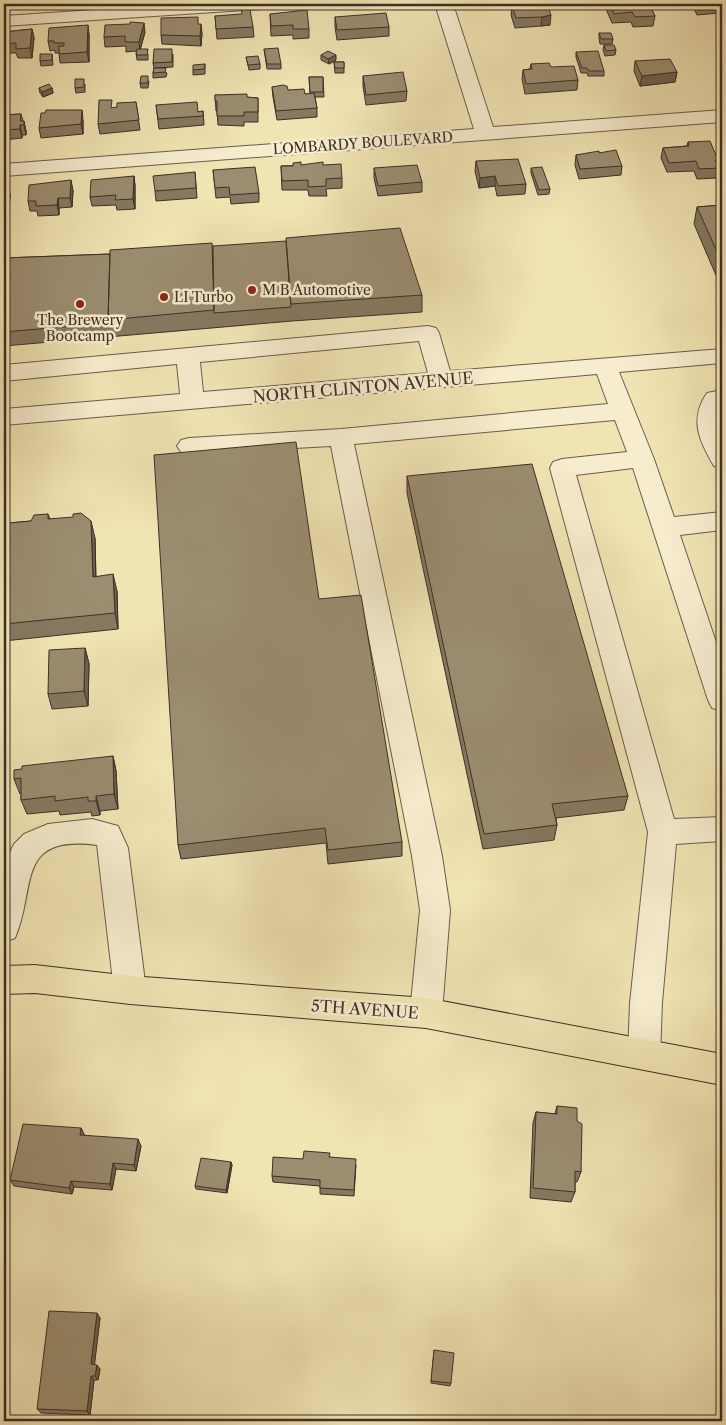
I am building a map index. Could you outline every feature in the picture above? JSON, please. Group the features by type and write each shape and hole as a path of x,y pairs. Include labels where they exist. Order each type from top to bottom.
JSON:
{"main road":[{"name":"5TH AVENUE","path":"4,980 35,980 130,990 426,1013 722,1070"}],"street":[{"path":"4,21 261,4"},
{"path":"444,4 485,134"},
{"name":"LOMBARDY BOULEVARD","path":"4,170 722,116"},
{"path":"4,373 428,333 441,380"},
{"path":"188,355 192,401"},
{"name":"NORTH CLINTON AVENUE","path":"4,417 722,356"},
{"path":"605,367 642,459 722,700"},
{"path":"722,398 715,399 709,406 706,415 722,460"},
{"path":"190,446 341,437 623,411"},
{"path":"341,437 423,836 436,910 426,1013"},
{"path":"642,459 562,468 663,832 646,1003 644,1055"},
{"path":"664,527 722,521"},
{"path":"663,832 722,829"},
{"path":"4,928 20,858 32,843 49,834 93,830 108,836 112,848 130,990"}],"building":[{"path":"241,4 249,4 253,27 216,29 215,16 242,14"},
{"path":"547,4 551,15 516,18 512,6"},
{"path":"610,4 649,4 655,16 635,17 632,12 614,14"},
{"path":"307,10 309,29 293,29 293,25 271,26 270,14"},
{"path":"386,13 389,27 337,30 335,17"},
{"path":"198,17 198,24 201,24 200,36 161,35 161,18"},
{"path":"130,22 144,23 139,42 125,42 125,36 104,37 105,25 130,24"},
{"path":"88,25 87,52 59,54 59,46 64,46 64,43 48,41 49,28"},
{"path":"32,29 30,48 16,49 16,43 4,44 4,32"},
{"path":"599,33 611,33 613,39 601,39"},
{"path":"604,45 614,45 616,50 606,51"},
{"path":"278,48 281,64 267,64 264,49"},
{"path":"137,49 148,49 147,55 136,55"},
{"path":"154,49 172,49 172,62 153,63"},
{"path":"328,51 336,55 328,59 321,55"},
{"path":"598,51 604,71 589,71 587,68 582,68 576,52"},
{"path":"40,54 52,54 52,60 40,61"},
{"path":"258,56 260,64 248,65 246,57"},
{"path":"670,59 677,72 642,76 635,61"},
{"path":"334,62 344,62 344,68 335,68"},
{"path":"549,63 551,67 574,66 578,80 526,84 523,70 532,69 531,64"},
{"path":"205,64 204,69 193,70 193,65"},
{"path":"154,68 166,68 165,72 153,73"},
{"path":"403,72 407,91 366,95 363,76"},
{"path":"141,76 148,76 148,83 140,83"},
{"path":"309,77 323,77 323,92 310,92"},
{"path":"75,79 84,79 84,87 75,88"},
{"path":"49,84 52,88 42,92 39,88"},
{"path":"287,86 288,90 304,89 305,94 314,93 317,108 276,111 272,87"},
{"path":"247,94 247,97 258,98 258,112 244,112 244,116 217,116 215,95"},
{"path":"99,100 112,100 111,108 117,107 117,103 136,102 139,120 98,124"},
{"path":"197,102 198,112 203,111 203,116 158,119 156,105"},
{"path":"46,110 82,110 81,124 39,128 41,113 45,113"},
{"path":"21,114 20,121 24,121 24,125 20,125 20,129 4,130 4,115"},
{"path":"710,141 718,160 715,160 719,168 699,169 696,161 669,163 663,148 689,146 688,142"},
{"path":"616,150 622,166 580,169 576,155"},
{"path":"518,159 526,184 498,186 495,176 480,178 476,161"},
{"path":"301,162 301,165 323,162 323,165 341,164 342,178 326,179 326,186 308,187 308,180 282,181 281,166 293,166 293,163"},
{"path":"417,165 422,182 378,186 374,168"},
{"path":"255,167 259,193 230,195 229,187 215,188 213,170"},
{"path":"542,167 550,189 539,190 531,168"},
{"path":"195,172 196,188 155,191 153,176"},
{"path":"134,176 133,199 115,200 116,195 90,197 91,180"},
{"path":"71,180 70,198 58,198 57,205 36,206 36,201 28,201 29,185"},
{"path":"8,185 7,203 4,204 4,186"},
{"path":"722,205 722,263 697,207"},
{"path":"400,228 422,295 291,304 286,238"},
{"name":"M B Automotive","path":"286,241 291,307 214,313 213,246"},
{"name":"LI Turbo","path":"212,243 214,310 108,320 110,250"},
{"path":"110,254 109,323 4,332 4,258"},
{"path":"296,442 319,599 361,595 402,842 328,850 325,828 178,845 154,455"},
{"path":"532,464 628,796 552,804 557,825 484,834 407,476"},
{"path":"81,513 91,521 93,577 113,574 115,613 4,624 4,519 9,523 31,521 34,515 48,514 48,519 73,517 73,514"},
{"path":"85,648 84,691 48,694 49,650"},
{"path":"113,756 114,794 96,796 96,801 88,801 88,797 55,801 55,796 21,800 21,778 14,779 14,770 22,769 22,766"},
{"path":"557,1106 577,1108 577,1121 582,1124 581,1172 575,1171 575,1192 533,1188 536,1112 557,1114"},
{"path":"23,1124 81,1128 80,1135 138,1139 134,1165 113,1163 110,1184 71,1181 69,1188 10,1180"},
{"path":"304,1151 330,1153 329,1157 356,1159 354,1190 320,1188 320,1180 272,1176 273,1157 303,1159"},
{"path":"201,1158 231,1162 226,1190 195,1186"},
{"path":"49,1311 97,1313 91,1364 97,1365 95,1376 91,1376 87,1411 37,1409"},
{"path":"434,1350 454,1353 451,1383 431,1381"}],"place":[{"name":"M B Automotive","path":"252,290"},
{"name":"LI Turbo","path":"164,297"},
{"name":"The Brewery Bootcamp","path":"80,304"}]}
